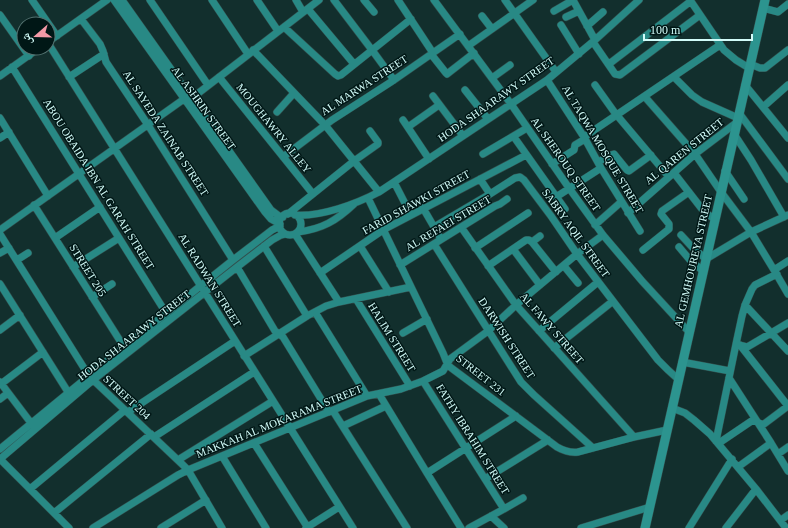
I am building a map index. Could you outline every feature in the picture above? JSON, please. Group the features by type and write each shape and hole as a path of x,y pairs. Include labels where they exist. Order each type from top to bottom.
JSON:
{"main road":[{"name":"AL GEMHOUREYA STREET","path":"645,528 764,4"}],"street":[{"path":"32,0 57,36 107,0"},
{"name":"AL ASHRIN STREET","path":"114,0 272,210 279,216 289,215"},
{"name":"AL ASHRIN STREET","path":"122,0 264,212 280,225"},
{"path":"150,0 208,85"},
{"path":"212,0 250,52 294,93 325,125 379,192"},
{"path":"258,0 281,29 337,75 341,75 411,19"},
{"path":"296,0 354,64"},
{"path":"0,230 148,125 208,85 319,0"},
{"path":"334,0 394,80"},
{"path":"364,0 374,12"},
{"path":"398,0 432,54 447,74 474,54"},
{"path":"506,0 556,72"},
{"path":"468,46 533,0"},
{"path":"554,10 573,0 594,41 617,75 622,75 700,15"},
{"name":"HODA SHAARAWY STREET","path":"289,215 304,216 314,214 356,203 379,192 547,80 594,41 631,3 639,0"},
{"path":"609,64 690,0 720,45 730,55 750,66 765,68 788,50"},
{"name":"AL SHEROUQ STREET","path":"437,1 511,104 568,188 603,235 642,281 689,332"},
{"path":"764,4 778,12 788,4"},
{"path":"566,17 579,11"},
{"path":"587,26 603,12"},
{"path":"0,15 16,38"},
{"path":"482,16 492,29"},
{"name":"AL SAYEDA ZAINAB STREET","path":"81,19 100,44 108,65 148,125 274,329 282,337 331,411 343,426 407,528"},
{"path":"561,25 579,54"},
{"name":"AL MARWA STREET","path":"283,157 325,125 394,80 460,34"},
{"path":"552,164 574,150 575,145 584,138 720,45"},
{"path":"69,77 104,54"},
{"path":"0,76 28,56"},
{"name":"AL RADWAN STREET","path":"56,56 353,528"},
{"path":"492,78 510,65"},
{"name":"ABOU OBAIDA IBN AL GARAH STREET","path":"12,67 166,313"},
{"name":"MOUGHAWRY ALLEY","path":"219,77 313,194"},
{"path":"674,77 702,102 738,118 788,179"},
{"name":"AL TAQWA MOSQUE STREET","path":"547,80 640,231"},
{"path":"595,85 617,115 650,155 689,192 707,214 715,219"},
{"path":"745,85 788,138"},
{"path":"763,107 788,86"},
{"path":"465,90 488,119"},
{"path":"277,112 294,93"},
{"path":"433,96 463,136"},
{"path":"645,97 696,154 721,192 751,232 788,294"},
{"path":"408,127 439,105"},
{"path":"0,118 48,196"},
{"name":"AL QAREN STREET","path":"628,212 738,118"},
{"path":"403,120 429,158"},
{"path":"483,154 527,128"},
{"path":"289,215 300,219 301,223 300,229 292,235 285,234 281,229 281,219 289,215 354,161 378,144 370,131"},
{"path":"0,138 9,132"},
{"path":"681,236 706,259 751,232 786,216 734,134"},
{"path":"514,137 565,209"},
{"path":"556,197 613,154 627,170 630,171 650,155"},
{"name":"FARID SHAWKI STREET","path":"320,273 383,230 526,155"},
{"path":"725,171 744,199"},
{"name":"SABRY AQIL STREET","path":"434,227 515,178 522,178 551,216 577,254 658,360 678,379"},
{"path":"480,179 490,194"},
{"path":"394,182 411,215"},
{"path":"643,250 670,227 661,214 662,211 689,192"},
{"name":"STREET 231","path":"368,198 450,367 561,450 578,452 667,430"},
{"name":"AL REFAEI STREET","path":"400,265 507,199"},
{"path":"596,224 621,202"},
{"name":"HODA SHAARAWY STREET","path":"296,233 322,227 335,220 356,203"},
{"name":"STREET 205","path":"34,205 124,347"},
{"path":"55,238 100,207"},
{"path":"423,208 441,240"},
{"path":"476,248 528,213"},
{"name":"HODA SHAARAWY STREET","path":"0,449 68,392 91,378 235,264 272,230 280,225"},
{"name":"AL FAWY STREET","path":"461,227 516,305 634,437"},
{"path":"296,233 339,302"},
{"name":"STREET 204","path":"0,234 91,378 188,470 222,528"},
{"name":"HODA SHAARAWY STREET","path":"235,264 276,237 285,234"},
{"name":"MAKKAH AL MOKARAMA STREET","path":"93,528 188,470 367,396 410,386 443,371 452,357 488,331 516,305 577,254 603,235"},
{"path":"532,242 540,236"},
{"path":"73,267 119,238"},
{"path":"488,266 526,240 529,240 556,272"},
{"name":"DARWISH STREET","path":"434,244 488,331 527,389 593,448"},
{"path":"264,246 307,316"},
{"path":"360,246 389,292"},
{"path":"679,247 690,260 703,271"},
{"path":"0,254 9,248"},
{"path":"513,249 540,285"},
{"path":"17,260 28,253"},
{"path":"717,442 729,375 738,345 742,316 746,304 755,285 775,272 788,261"},
{"path":"564,266 578,283"},
{"path":"539,331 598,282"},
{"path":"0,284 68,392"},
{"path":"92,297 112,284"},
{"path":"244,356 307,316 326,306 411,287"},
{"name":"HODA SHAARAWY STREET","path":"0,459 124,347 166,313 203,289"},
{"name":"HALIM STREET","path":"356,299 410,386"},
{"path":"554,348 613,302"},
{"path":"746,304 788,351"},
{"path":"315,312 367,396"},
{"path":"0,330 20,315"},
{"path":"403,333 427,320"},
{"path":"738,345 746,347 749,346 788,323"},
{"path":"30,489 126,411 235,342"},
{"path":"717,442 752,420 764,424 788,406 738,345"},
{"path":"31,423 1,383 43,352"},
{"path":"682,362 729,375 788,471"},
{"path":"54,513 152,436 254,372"},
{"name":"FATHY IBRAHIM STREET","path":"423,381 504,509"},
{"path":"0,399 8,393"},
{"path":"379,394 426,474 461,528"},
{"path":"178,460 273,401"},
{"path":"343,426 386,406"},
{"path":"672,408 694,420 710,434 786,528"},
{"path":"426,474 516,416"},
{"path":"485,479 548,440"},
{"path":"254,443 307,528 339,507"},
{"path":"738,467 771,443"},
{"path":"778,454 788,447"},
{"path":"222,456 266,528"},
{"path":"0,459 69,528"},
{"path":"689,528 732,460"},
{"path":"730,527 756,489"},
{"path":"468,528 523,498"},
{"path":"160,528 206,500"},
{"path":"581,528 650,507"},
{"path":"781,520 788,515"},
{"path":"491,516 504,528"}]}
